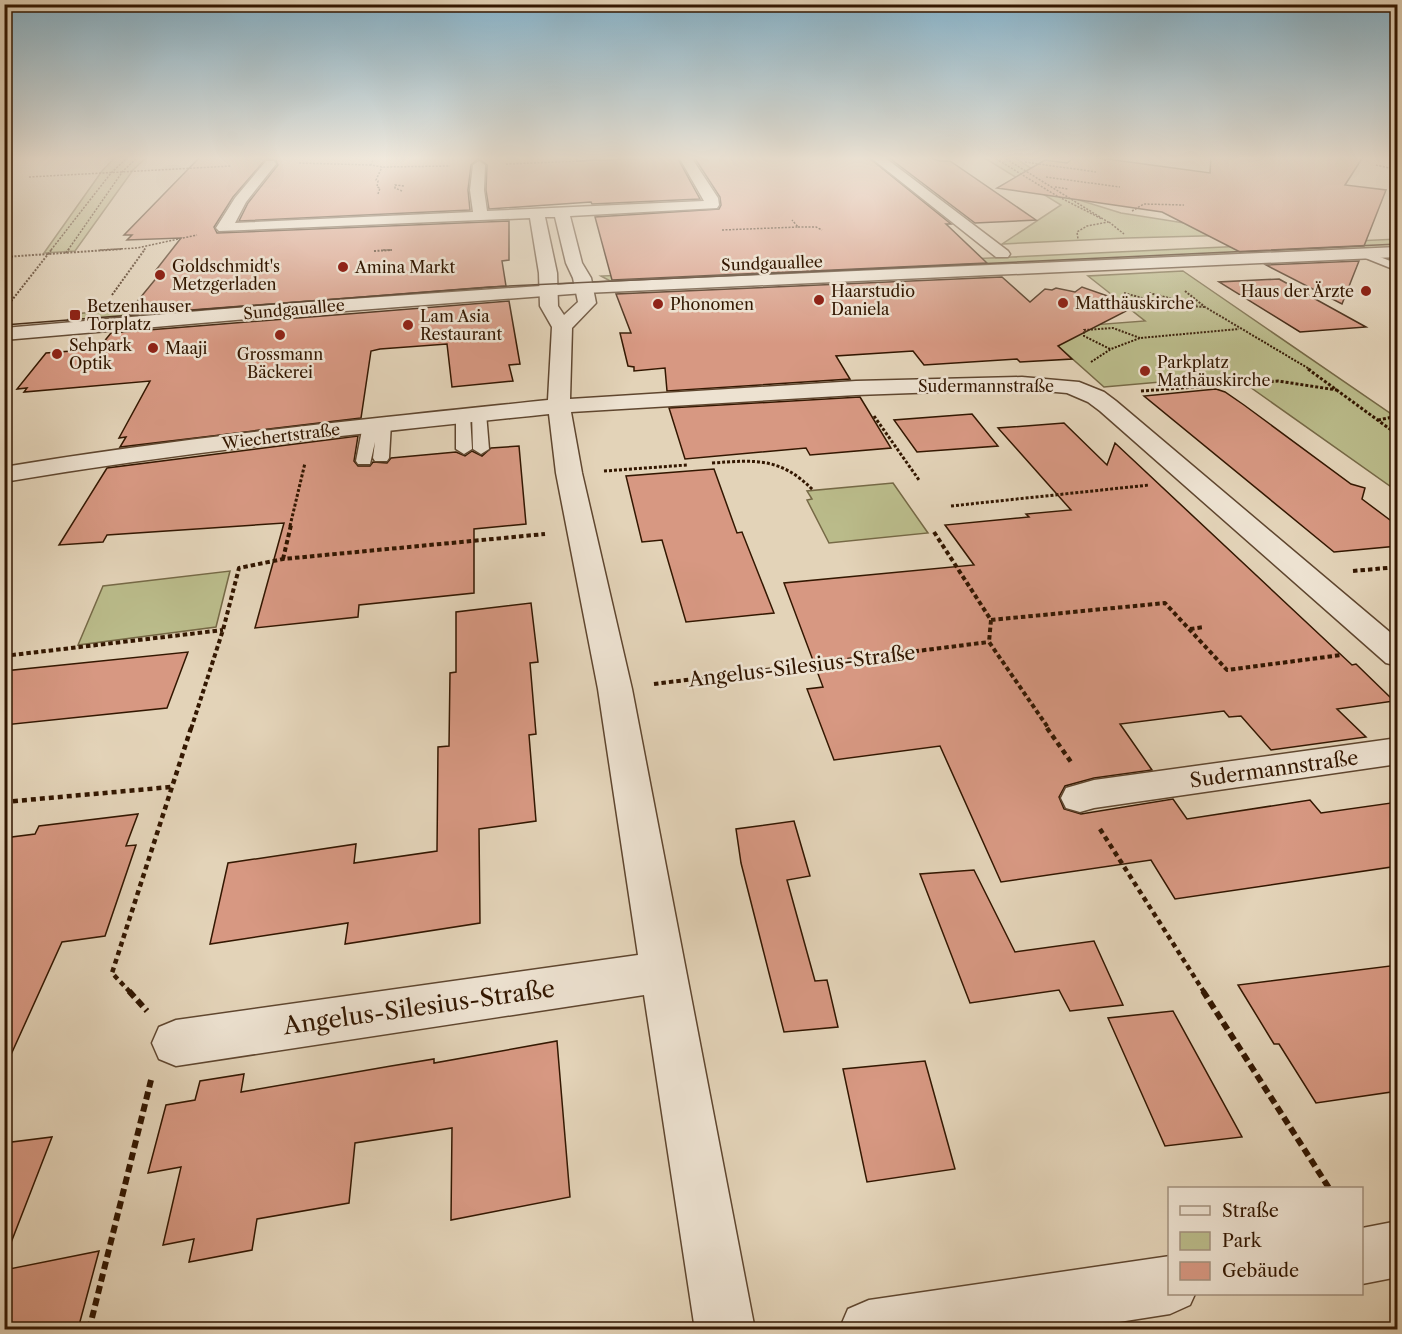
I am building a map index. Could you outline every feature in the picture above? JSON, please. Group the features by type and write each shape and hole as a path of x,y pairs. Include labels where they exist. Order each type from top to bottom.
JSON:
{"street":[{"path":"224,228 229,219"},
{"path":"224,228 428,219"},
{"path":"539,219 565,294"},
{"path":"563,219 574,264 565,294 559,406 569,473 615,689 725,1329"},
{"path":"957,219 1002,254"},
{"name":"Sundgauallee","path":"745,264 1398,237"},
{"name":"Sundgauallee","path":"4,334 293,309 1362,253 1396,263"},
{"name":"Sundgauallee","path":"565,294 598,270"},
{"name":"Sundgauallee","path":"528,274 565,294"},
{"name":"Sudermannstraße","path":"559,406 856,388 1022,382 1071,387 1096,397 1393,652"},
{"name":"Wiechertstraße","path":"4,475 80,462 367,425 559,406"},
{"name":"Sudermannstraße","path":"1087,796 1398,751"},
{"name":"Angelus-Silesius-Straße","path":"176,1043 662,972"},
{"path":"1363,1256 1398,1249"},
{"path":"869,1329 1168,1285"}],"lane":[{"path":"464,449 471,414"},
{"path":"471,414 480,450"},
{"path":"367,425 381,458"},
{"path":"364,461 367,425"}],"path":[{"path":"7,307 75,219"},
{"path":"66,254 90,219"},
{"path":"1103,219 1108,222"},
{"path":"1104,219 1127,237"},
{"path":"792,220 798,227"},
{"path":"1083,243 1077,237 1077,232 1087,226 1108,222"},
{"path":"729,223 733,237"},
{"path":"721,231 816,226 822,230"},
{"path":"4,257 146,246 224,228"},
{"path":"109,298 146,246"},
{"path":"1179,286 1205,307 1320,376 1398,435"},
{"path":"1123,292 1168,305 1205,307"},
{"path":"1111,349 1092,342 1084,336 1084,330 1104,327 1122,330 1140,338"},
{"path":"1088,364 1111,349 1140,338 1240,329"},
{"path":"1096,397 1267,381 1338,390"},
{"path":"856,388 919,480"},
{"path":"1377,420 1398,416"},
{"path":"282,559 308,452 336,448 345,436 367,425"},
{"path":"712,463 767,461 778,464 800,476 813,490"},
{"path":"569,473 687,465"},
{"path":"951,506 1195,480"},
{"path":"88,1329 155,1068 176,1043 112,973 223,630 239,568 282,559 581,531"},
{"path":"934,532 991,620 989,642 1328,1187"},
{"path":"991,620 1165,603 1227,669 1393,652"},
{"path":"1190,629 1204,627"},
{"path":"4,656 223,630"},
{"name":"Angelus-Silesius-Straße","path":"615,689 989,642"},
{"path":"4,802 171,786"}],"green space":[{"path":"68,219 98,219 75,251 44,253"},
{"path":"1039,219 1161,219 1216,228 1239,235 1126,238 1002,244"},
{"path":"1398,239 1397,247 1364,249 612,282 601,276"},
{"path":"1183,271 1397,418 1397,491 1240,380 1222,381 1217,377 1104,387 1039,329 1145,321 1088,276"},
{"path":"481,280 482,292 64,325 72,314"},
{"path":"893,483 928,533 829,543 807,500 812,499 807,491"},
{"path":"230,571 216,627 78,645 103,586"}],"building":[{"path":"139,219 219,219 214,227 217,233 509,221 509,260 502,261 506,286 126,315 163,270 156,270 181,238 127,240 132,235 124,235"},
{"path":"240,219 276,219 239,221"},
{"path":"596,219 945,219 951,224 946,224 987,263 612,280"},
{"path":"970,219 1036,220 975,223"},
{"path":"1176,219 1375,219 1364,246 1240,252"},
{"path":"1359,261 1342,304 1266,265"},
{"path":"1002,277 1030,302 1045,289 1056,288 1075,292 1082,287 1136,306 1058,346 1072,359 1020,362 1017,359 924,365 913,351 836,356 850,379 667,391 665,368 634,371 634,367 628,366 620,333 631,333 616,294"},
{"path":"1279,279 1366,327 1300,332 1219,282"},
{"path":"509,301 520,364 509,365 513,381 452,387 447,344 371,351 361,418 120,447 126,437 119,438 150,381 24,392 27,388 17,389 46,353 98,349 111,333"},
{"path":"1216,389 1225,392 1244,405 1351,484 1365,488 1362,499 1398,526 1398,546 1334,552 1144,396"},
{"path":"860,397 891,448 810,455 806,448 685,459 669,408"},
{"path":"972,414 998,446 917,452 894,420"},
{"path":"1064,423 1107,465 1115,443 1352,665 1356,664 1394,701 1337,709 1366,737 1271,750 1241,716 1229,717 1224,711 1120,724 1152,770 1094,778 1065,786 1059,797 1064,809 1081,814 1173,799 1187,819 1310,800 1321,813 1398,802 1398,866 1175,899 1151,860 1001,882 940,746 834,760 807,689 823,687 784,583 974,565 945,525 1029,517 1026,514 1071,510 998,428"},
{"path":"358,436 354,461 358,466 370,466 373,462 387,463 391,458 456,452 465,456 472,451 482,456 491,448 519,446 526,524 474,529 474,593 359,605 358,617 255,628 284,523 107,535 103,542 59,545 107,468"},
{"path":"714,469 737,533 742,532 774,613 686,622 662,540 642,542 626,476"},
{"path":"531,603 538,662 530,663 536,734 529,735 536,821 479,829 480,923 345,944 348,923 210,944 228,863 356,844 354,863 437,851 438,747 449,746 450,673 456,672 456,612"},
{"path":"188,652 167,708 4,725 4,671"},
{"path":"138,814 126,846 136,845 105,936 62,942 4,1070 4,838 35,834 39,826"},
{"path":"794,821 810,876 787,880 815,981 827,980 838,1027 784,1032 741,863 736,829"},
{"path":"974,870 1015,952 1094,941 1123,1005 1070,1011 1059,990 970,1003 920,874"},
{"path":"1398,965 1398,1091 1316,1103 1279,1044 1274,1044 1238,985"},
{"path":"1173,1011 1242,1137 1165,1146 1108,1018"},
{"path":"557,1041 570,1197 451,1220 452,1128 355,1143 349,1203 257,1219 252,1250 189,1262 194,1239 163,1245 181,1167 148,1173 166,1105 195,1100 200,1081 244,1074 241,1092 434,1059 434,1063"},
{"path":"925,1061 955,1169 867,1182 843,1069"},
{"path":"52,1137 7,1253 4,1253 4,1143"},
{"path":"99,1251 78,1329 4,1329 4,1270"}],"tram line":[{"path":"4,325 489,287 1398,244"}],"place":[{"name":"Amina Markt","path":"343,267"},
{"name":"Goldschmidt's Metzgerladen","path":"160,275"},
{"name":"Haus der Ärzte","path":"1366,291"},
{"name":"Haarstudio Daniela","path":"819,300"},
{"name":"Matthäuskirche","path":"1063,303"},
{"name":"Phonomen","path":"658,304"},
{"name":"Betzenhauser Torplatz","path":"75,315"},
{"name":"Lam Asia Restaurant","path":"408,325"},
{"name":"Grossmann Bäckerei","path":"280,335"},
{"name":"Maaji","path":"153,348"},
{"name":"Sehpark Optik","path":"57,354"},
{"name":"Parkplatz Mathäuskirche","path":"1145,371"}]}
